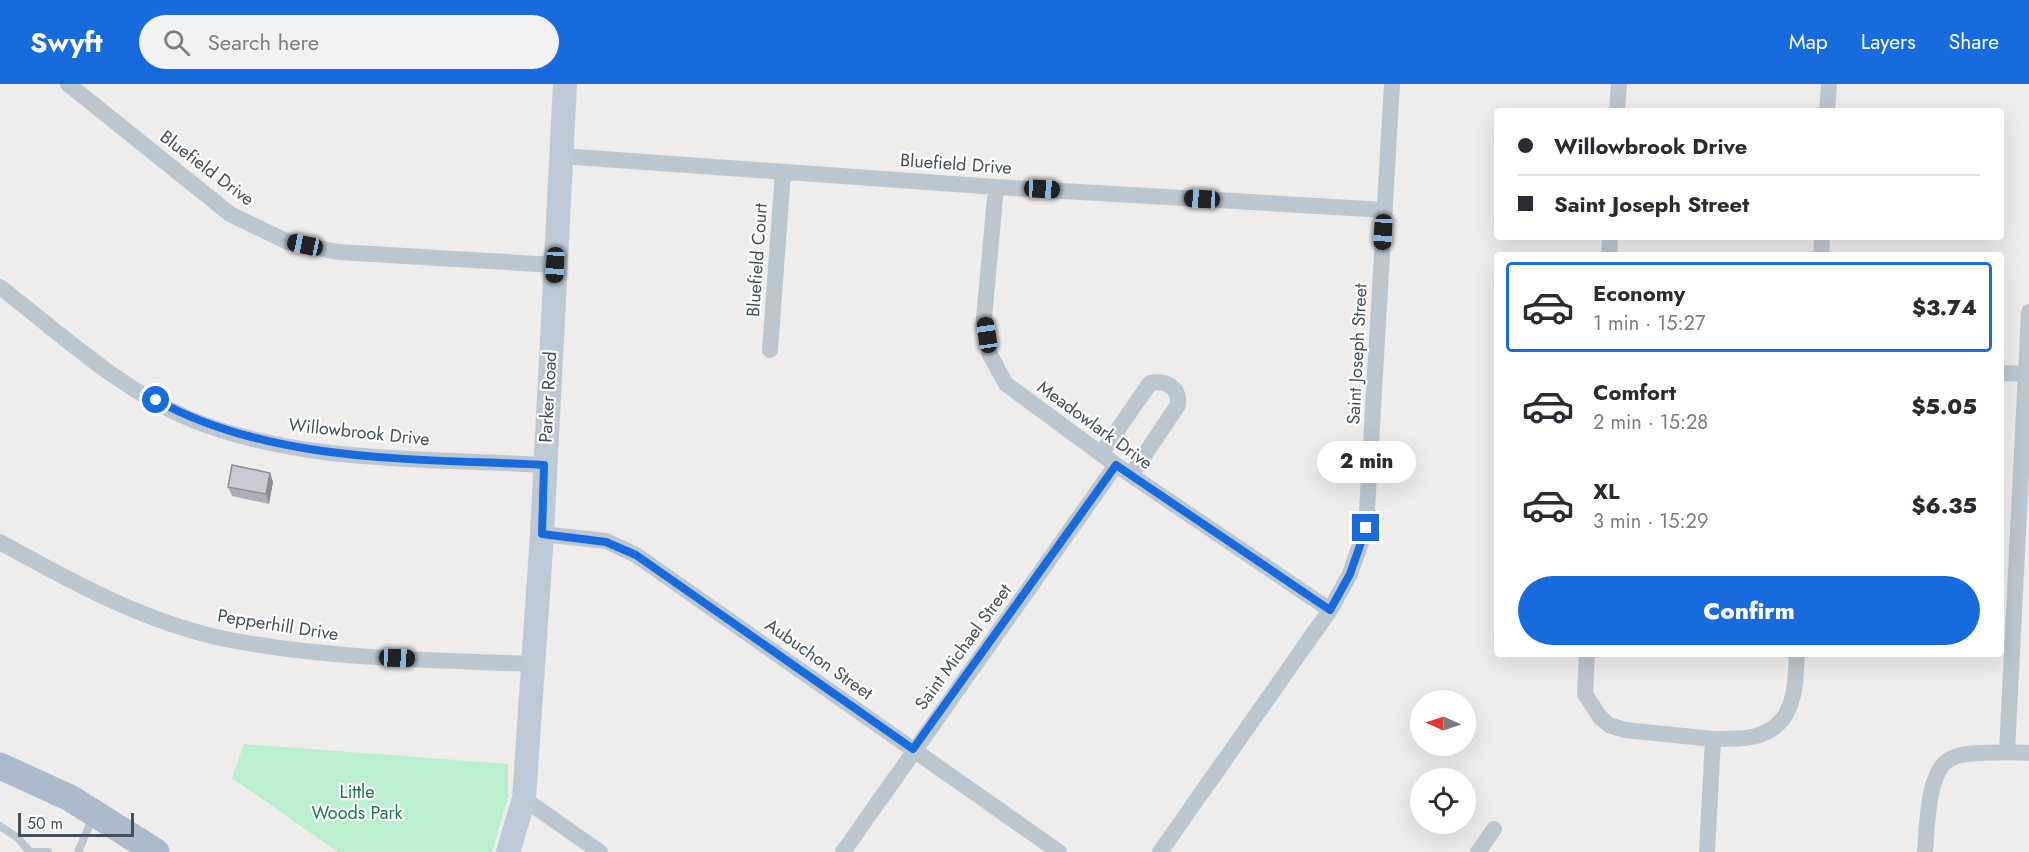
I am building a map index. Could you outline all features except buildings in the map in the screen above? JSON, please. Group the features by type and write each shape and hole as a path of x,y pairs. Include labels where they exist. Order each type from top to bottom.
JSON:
{"main road":[{"name":"Parker Road","path":"508,852 524,799 542,534 565,84"},
{"path":"0,766 70,798 156,852"}],"street":[{"name":"Bluefield Drive","path":"68,84 230,214 288,242 338,252 555,265"},
{"name":"Saint Joseph Street","path":"1160,852 1330,610 1350,574 1366,528 1392,84"},
{"path":"1617,108 1619,84"},
{"path":"1827,108 1829,84"},
{"name":"Bluefield Drive","path":"561,156 996,187 1385,210"},
{"name":"Bluefield Court","path":"770,350 783,172"},
{"name":"Meadowlark Drive","path":"996,187 984,318 989,353 1006,384 1116,465 1330,610"},
{"name":"Willowbrook Drive","path":"0,287 123,382 189,418 261,441 344,454 544,465"},
{"path":"2007,752 2024,541 2025,374 2029,312"},
{"path":"2004,373 2025,374"},
{"path":"1101,453 1150,383 1160,381 1173,386 1179,397 1175,411 1131,475"},
{"name":"Saint Michael Street","path":"843,852 913,749 1116,465"},
{"name":"Aubuchon Street","path":"542,534 606,542 636,555 1059,852"},
{"name":"Pepperhill Drive","path":"0,542 71,582 159,620 228,640 315,652 534,664"},
{"path":"1587,657 1585,694 1600,717 1609,725 1626,730 1713,739 1756,736 1774,727 1786,716 1795,698 1797,657"},
{"path":"1707,852 1713,739"},
{"path":"1925,852 1928,799 1943,767 1950,759 2007,752 2029,753"},
{"path":"524,799 600,852"},
{"path":"1478,852 1494,829"}],"lane":[{"path":"78,852 95,813"},
{"path":"0,826 18,838 28,851 48,852"}],"green space":[{"name":"Little Woods Park","path":"244,744 508,764 508,797 493,849 491,852 338,852 232,778"}],"route":[{"path":"156,400 189,418 261,441 344,454 544,465 542,534 606,542 636,555 913,749 1116,465 1330,610 1350,574 1366,528"}]}
